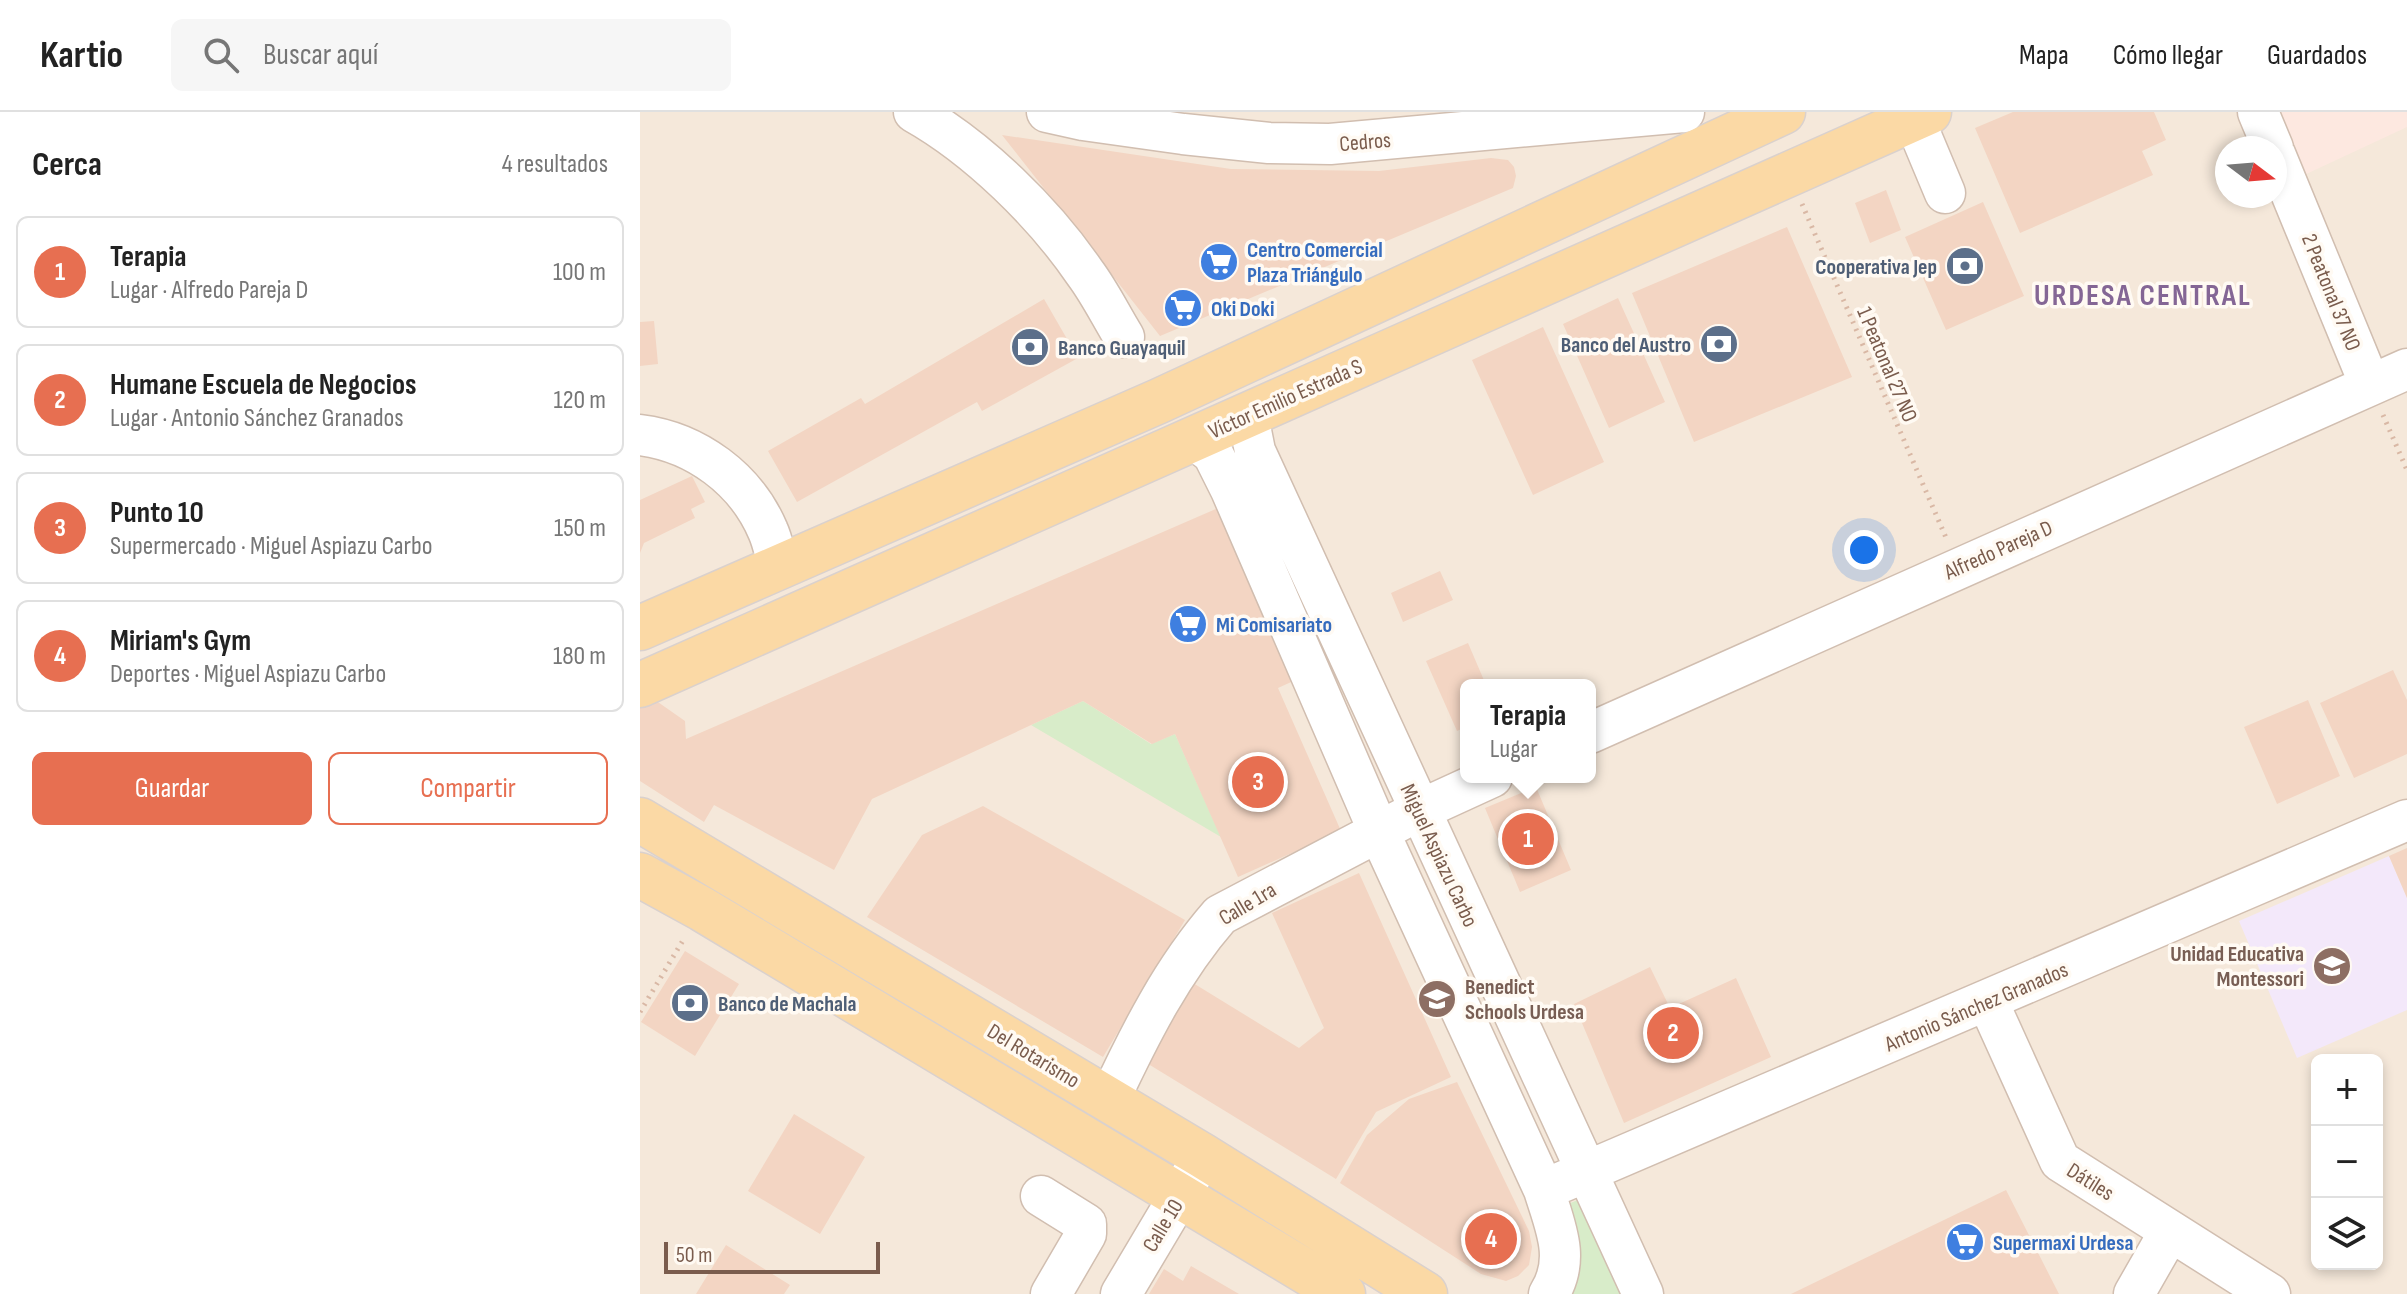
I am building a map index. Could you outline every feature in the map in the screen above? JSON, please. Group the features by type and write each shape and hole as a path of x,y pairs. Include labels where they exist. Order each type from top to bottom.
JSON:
{"main road":[{"path":"1795,171 1792,137 1801,119 1810,112"},
{"name":"Víctor Emilio Estrada S","path":"640,685 1922,115"},
{"path":"1589,263 1752,177 1758,169 1767,119"},
{"path":"640,628 1174,394 1767,119"},
{"path":"640,659 664,647 692,605"},
{"name":"Del Rotarismo","path":"640,820 1203,1156 1425,1294"},
{"name":"Del Rotarismo","path":"640,875 702,909 1343,1294"}],"street":[{"path":"914,112 984,162 1038,214 1085,272 1124,337"},
{"name":"Cedros","path":"1047,112 1183,134 1269,143 1330,144 1684,112"},
{"path":"1704,112 1767,119"},
{"path":"2258,112 2268,136"},
{"path":"1922,115 1945,193"},
{"name":"2 Peatonal 37 NO","path":"2287,183 2370,385"},
{"name":"Alfredo Pareja D","path":"1596,730 2407,369"},
{"name":"Miguel Aspiazu Carbo","path":"1252,413 1250,426 1255,451 1643,1294"},
{"path":"640,435 693,451 724,471 749,498 768,531 779,567"},
{"name":"Miguel Aspiazu Carbo","path":"1194,439 1213,454 1231,490 1379,832 1544,1190 1561,1254 1557,1278 1549,1294"},
{"path":"1420,810 1479,783"},
{"name":"Calle 1ra","path":"1109,1100 1149,1016 1204,933 1220,915 1420,810"},
{"name":"Antonio Sánchez Granados","path":"1544,1190 2407,820"},
{"name":"Dátiles","path":"1988,1002 2060,1161 2270,1294"},
{"name":"Calle 10","path":"1121,1294 1203,1156"},
{"path":"1041,1196 1086,1224 1086,1234 1051,1294"},
{"path":"2134,1294 2170,1231"}],"path":[{"name":"1 Peatonal 27 NO","path":"1795,171 1959,567"},
{"path":"2370,385 2407,470"},
{"path":"640,1012 702,909"}],"shaded area":[{"path":"640,112 2407,112 2407,1294 640,1294"},
{"path":"2261,112 2407,112 2407,127 2287,183 2287,136 2270,136"},
{"name":"Unidad Educativa Montessori","path":"2389,856 2407,898 2407,1010 2297,1058 2239,921"}],"green space":[{"path":"1083,701 1151,744 1175,734 1221,837 1031,725"},
{"path":"1583,1198 1629,1294 1569,1294 1563,1206"}],"building":[{"path":"2013,112 2154,112 2166,140 2142,151 2153,175 2020,233 1975,128"},
{"name":"Centro Comercial Plaza Triángulo","path":"1002,135 1231,169 1379,171 1491,158 1508,160 1516,176 1513,188 1160,336"},
{"path":"1886,190 1901,230 1870,243 1855,203"},
{"name":"Cooperativa Jep","path":"1983,202 2024,296 1946,330 1905,237"},
{"name":"Banco del Austro","path":"1787,227 1852,377 1694,442 1632,293"},
{"path":"1618,298 1665,402 1609,428 1563,324"},
{"path":"1044,299 1078,358 982,411 977,402 797,502 768,451 861,398 865,404"},
{"path":"654,321 658,364 640,366 640,322"},
{"path":"1543,327 1604,462 1533,495 1472,360"},
{"path":"692,476 705,502 691,509 695,518 644,543 640,553 640,500"},
{"path":"1225,505 1300,678 1278,688 1341,831 1238,877 1175,734 1152,744 1083,701 872,799 834,870 714,805 704,822 640,781 640,707 655,700 685,721 686,739"},
{"path":"1440,571 1453,600 1403,622 1391,593"},
{"path":"1468,643 1483,679 1460,679 1460,730 1457,731 1426,661"},
{"path":"2393,670 2407,700 2407,754 2354,778 2320,703"},
{"path":"2308,700 2340,776 2277,804 2244,727"},
{"path":"1536,787 1571,870 1520,892 1485,808"},
{"path":"983,806 1185,920 1103,1057 867,917 922,835"},
{"path":"2407,848 2407,898 2389,856"},
{"path":"1359,873 1451,1077 1376,1112 1336,1179 1145,1062 1193,983 1299,1048 1324,1028 1272,913"},
{"name":"Banco de Machala","path":"685,951 739,984 695,1056 641,1022"},
{"path":"1650,967 1670,1008 1736,978 1771,1057 1624,1123 1574,1004"},
{"path":"1457,1082 1529,1231 1532,1247 1529,1265 1518,1276 1506,1281 1481,1274 1340,1183 1367,1135 1409,1099"},
{"path":"794,1114 865,1157 820,1234 748,1191"},
{"name":"Supermaxi Urdesa","path":"2006,1190 2059,1294 1791,1294"},
{"path":"726,1245 790,1285 784,1294 696,1294"},
{"path":"1191,1266 1239,1294 1149,1294 1164,1269 1183,1281"}],"place":[{"name":"Centro Comercial Plaza Triángulo","path":"1219,262"},
{"name":"Cooperativa Jep","path":"1965,266"},
{"name":"Oki Doki","path":"1183,308"},
{"name":"Banco del Austro","path":"1719,344"},
{"name":"Banco Guayaquil","path":"1030,347"},
{"name":"Mi Comisariato","path":"1188,624"},
{"name":"Punto 10","path":"1258,782"},
{"name":"Terapia","path":"1528,839"},
{"name":"Unidad Educativa Montessori","path":"2332,966"},
{"name":"Benedict Schools Urdesa","path":"1437,999"},
{"name":"Banco de Machala","path":"690,1003"},
{"name":"Humane Escuela de Negocios","path":"1673,1033"},
{"name":"Miriam's Gym","path":"1491,1239"},
{"name":"Supermaxi Urdesa","path":"1965,1242"}],"district":[{"name":"URDESA CENTRAL","path":"2143,295"}]}
